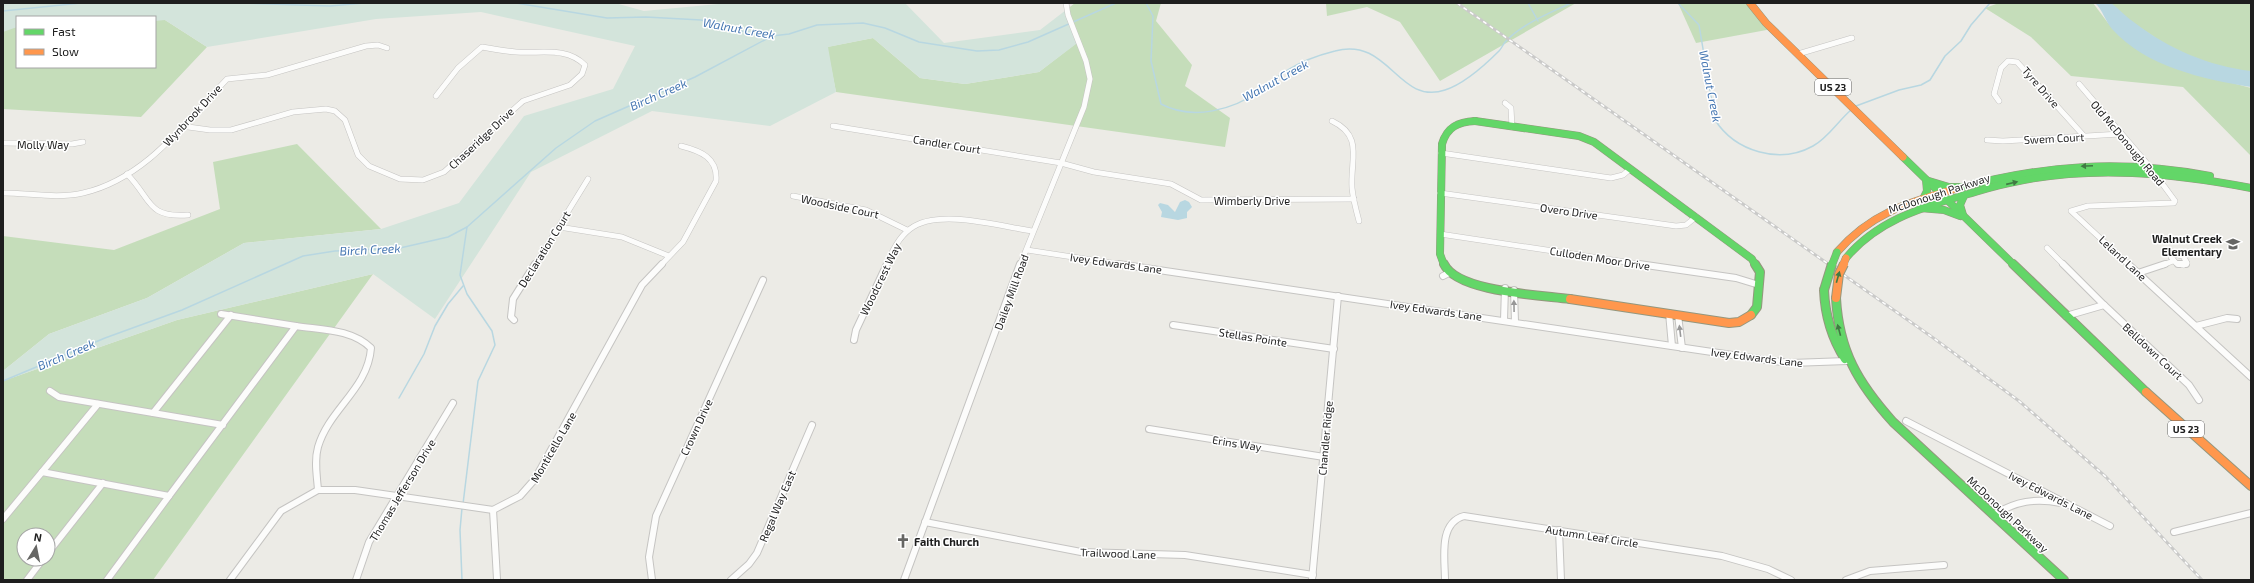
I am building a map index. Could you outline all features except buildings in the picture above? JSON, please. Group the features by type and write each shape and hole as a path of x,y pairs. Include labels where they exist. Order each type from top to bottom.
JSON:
{"street":[{"name":"Dailey Mill Road","path":"904,580 1027,250 1032,231 1084,107 1090,79 1086,61 1068,16 1066,3"},
{"name":"US 23","path":"1750,3 1766,23 2122,371 2251,486"},
{"path":"1798,54 1852,38"},
{"name":"Wynbrook Drive","path":"3,193 83,192 127,174 156,152 227,79 267,76 366,46 378,45 387,48"},
{"name":"Chaseridge Drive","path":"182,126 219,132 237,129 311,109 328,109 338,112 346,119 355,146 365,163 393,177 406,180 424,180 439,175 450,168 468,149 491,131 508,111 516,105 528,98 565,88 573,84 584,71 585,65 581,59 561,53 515,52 482,47 458,68 436,96"},
{"name":"Tyre Drive","path":"1998,101 1994,94 2001,68 2008,61 2017,62 2084,136"},
{"name":"Old McDonough Road","path":"2079,84 2120,134 2150,167 2175,201 2174,203"},
{"path":"1505,103 1511,108 1512,127"},
{"path":"1332,121 1343,124 1351,135 1354,150 1352,178 1354,199 1359,221"},
{"path":"1475,121 1585,137 1630,168 1752,259 1760,269 1757,307 1750,317 1745,320 1729,322 1514,290 1460,280 1446,274 1440,254 1440,193 1442,153 1444,133 1447,129 1475,121"},
{"name":"Candler Court","path":"833,126 1061,163"},
{"name":"Swem Court","path":"1987,140 2002,142 2120,134"},
{"name":"Molly Way","path":"3,143 72,144 83,142"},
{"name":"Monticello Lane","path":"494,510 520,496 536,479 642,286 683,242 716,181 718,174 716,166 706,155 681,146"},
{"path":"1442,153 1611,178 1623,175 1630,168"},
{"name":"Wimberly Drive","path":"1061,163 1100,174 1171,184 1201,200 1354,199"},
{"name":"McDonough Parkway","path":"2064,580 1876,405 1867,394 1846,361 1832,343 1828,330 1825,314 1824,290 1828,273 1837,252 1854,231 1874,216 1897,206 2011,174 2044,169 2098,165 2150,167 2189,171 2251,188"},
{"name":"McDonough Parkway","path":"1846,361 1837,326 1836,298 1839,274 1846,258 1860,240 1886,221 1920,208 2014,182 2052,176 2109,172 2155,174 2236,184"},
{"path":"127,174 137,183 144,193 151,208 156,213 178,216 188,215"},
{"name":"Declaration Court","path":"514,320 511,317 512,299 588,180"},
{"path":"1923,199 1927,191 1926,180 1949,187 1962,187"},
{"name":"Overo Drive","path":"1440,193 1676,226 1686,225 1696,217"},
{"name":"Woodside Court","path":"792,196 874,211 889,217 907,230"},
{"path":"1964,196 1960,205 1964,217"},
{"name":"Leland Lane","path":"2174,203 2088,206 2071,211 2251,377"},
{"path":"1920,208 1944,210 1964,217"},
{"name":"Woodcrest Way","path":"854,340 856,330 894,248 907,230 923,221 945,218 1032,231"},
{"path":"559,227 622,237 669,256"},
{"name":"Culloden Moor Drive","path":"1440,234 1736,278 1759,285"},
{"name":"Belldown Court","path":"2047,248 2189,385 2199,400"},
{"name":"Ivey Edwards Lane","path":"1027,250 1791,363 1846,361"},
{"path":"2138,273 2173,261"},
{"name":"Crown Drive","path":"652,580 649,557 656,516 763,280"},
{"path":"1504,320 1505,288"},
{"path":"1514,290 1514,322"},
{"name":"Chandler Ridge","path":"1313,577 1338,296"},
{"path":"2066,316 2104,304"},
{"path":"1669,313 1672,346"},
{"path":"221,314 352,335 365,341 371,348 370,366 334,418 317,447 318,490"},
{"path":"153,413 232,315"},
{"path":"1678,315 1682,348"},
{"path":"2196,326 2227,318 2237,319"},
{"name":"Stellas Pointe","path":"1173,325 1334,349"},
{"path":"107,580 296,326"},
{"path":"50,391 59,397 222,425"},
{"name":"Thomas Jefferson Drive","path":"356,580 369,542 453,403"},
{"path":"3,519 98,404"},
{"name":"Ivey Edwards Lane","path":"1906,421 2110,526"},
{"name":"Regal Way East","path":"731,580 749,564 757,553 812,425"},
{"name":"Erins Way","path":"1149,429 1324,457"},
{"path":"42,472 169,496"},
{"path":"56,543 103,483"},
{"path":"230,580 270,522 281,510 318,490 355,490 494,510 497,579"},
{"path":"1993,515 2012,503 2028,500 2044,500 2068,505"},
{"path":"2174,532 2251,513"},
{"name":"Autumn Leaf Circle","path":"1446,580 1446,530 1450,522 1456,517 1470,517 1559,530 1732,558 1768,569 1791,580"},
{"name":"Trailwood Lane","path":"925,522 1081,552 1185,555 1313,577"},
{"path":"1559,530 1561,580"},
{"path":"1846,580 1870,571 1944,565"},
{"path":"27,580 37,567"}],"green space":[{"path":"1075,3 1161,3 1156,21 1192,65 1185,86 1230,118 1225,147 836,92 827,47 873,38 920,78 965,84 1039,72 1079,41 1066,10"},
{"path":"1326,3 1576,3 1440,81 1400,22 1367,7 1327,16"},
{"path":"1678,3 1749,3 1772,29 1696,43"},
{"path":"1999,3 2093,3 2108,23 2191,72 2251,88 2251,156 2183,87 2071,76 2031,37 1985,8"},
{"path":"2108,3 2251,3 2251,75 2181,55 2129,20"},
{"path":"156,19 165,20 207,47 141,117 3,109 3,28 16,27 16,68 156,68"},
{"path":"297,144 381,229 244,243 147,298 49,334 3,371 3,236 114,250 220,209 213,162"},
{"path":"373,274 153,580 3,580 3,381 177,320"}],"shaded area":[{"path":"3,3 615,3 644,11 729,3 905,3 944,43 1040,30 1066,10 1080,41 1039,72 965,84 920,78 873,38 828,47 836,92 770,126 652,111 531,172 435,319 373,274 177,320 3,381 3,371 49,334 147,298 244,243 381,229 459,203 524,116 613,89 635,46 481,12 376,19 207,47 165,20 156,21 156,16 16,16 16,27 3,32"}],"water":[{"path":"2095,3 2111,3 2148,32 2190,55 2235,69 2251,71 2251,87 2195,75 2158,62 2141,53 2112,29"},
{"path":"1185,200 1189,202 1192,207 1187,212 1187,218 1178,220 1161,217 1162,212 1158,205 1160,203 1168,205 1175,212 1180,202"}],"waterway":[{"name":"Walnut Creek","path":"3,11 81,3"},
{"name":"Walnut Creek","path":"242,3 330,6 364,3"},
{"name":"Walnut Creek","path":"516,3 607,18 646,17 701,20 740,31 772,36"},
{"name":"Walnut Creek","path":"772,36 789,34 817,25 863,23 885,28 919,42 977,51 999,50 1028,42 1116,3"},
{"name":"Walnut Creek","path":"1146,3 1153,16 1151,61 1161,104 1186,112 1212,111 1225,108 1250,97 1284,72 1299,64 1323,54 1353,49 1368,53 1381,61 1404,81 1416,89 1429,92 1445,90 1466,79 1499,51 1506,41 1520,29 1537,19"},
{"path":"1528,3 1537,19"},
{"name":"Walnut Creek","path":"1537,19 1571,3"},
{"name":"Walnut Creek","path":"1678,3 1699,25 1715,120 1734,140 1759,152 1772,154 1800,152 1823,139 1851,110"},
{"name":"Walnut Creek","path":"1856,106 1899,90 1921,85 1930,80 1945,56 1961,41 1971,25 1990,3"},
{"name":"Birch Creek","path":"467,227 556,148 595,121 695,77 772,36"},
{"name":"Birch Creek","path":"3,381 105,338 182,310 303,256 335,251 400,248 448,237 467,227"},
{"path":"463,504 478,381 495,345 492,331 467,294 460,275 467,227"},
{"path":"399,398 424,354 435,326 448,304 463,286"},
{"path":"462,508 460,530 462,580"}],"railway":[{"path":"1457,3 1932,337 2019,401 2106,477 2202,580"}],"traffic: fast":[{"path":"1475,121 1579,136 1594,142 1752,259 1760,272 1757,307 1751,315"},
{"path":"1475,121 1463,122 1454,126 1446,133 1442,144 1440,254 1445,267 1449,273 1455,277 1477,285 1570,299"},
{"path":"1903,157 2146,392"},
{"path":"1955,189 1987,180 2018,174 2082,166 2146,166 2210,176"},
{"path":"1846,258 1868,235 1907,213 1995,186 2022,180 2079,173 2137,173 2194,178 2251,188"},
{"path":"1923,199 1927,191 1926,180"},
{"path":"1929,181 1949,187 1963,187"},
{"path":"1963,215 1960,205 1964,196"},
{"path":"1920,208 1944,210 1960,216"},
{"path":"1824,290 1828,273 1837,252"},
{"path":"1824,290 1825,309 1829,326 1835,343 1845,359"},
{"path":"1836,298 1840,335 1845,351 1851,366 1869,394 1893,422 2064,580"}],"traffic: slow":[{"path":"1750,3 1766,23 1903,157"},
{"path":"1837,252 1849,238 1862,227 1890,210 1955,189"},
{"path":"1836,298 1839,274 1846,258"},
{"path":"1570,299 1729,323 1739,322 1751,315"},
{"path":"2146,392 2251,486"}],"place":[{"name":"Walnut Creek Elementary","path":"2233,244"},
{"name":"Faith Church","path":"903,541"}]}
